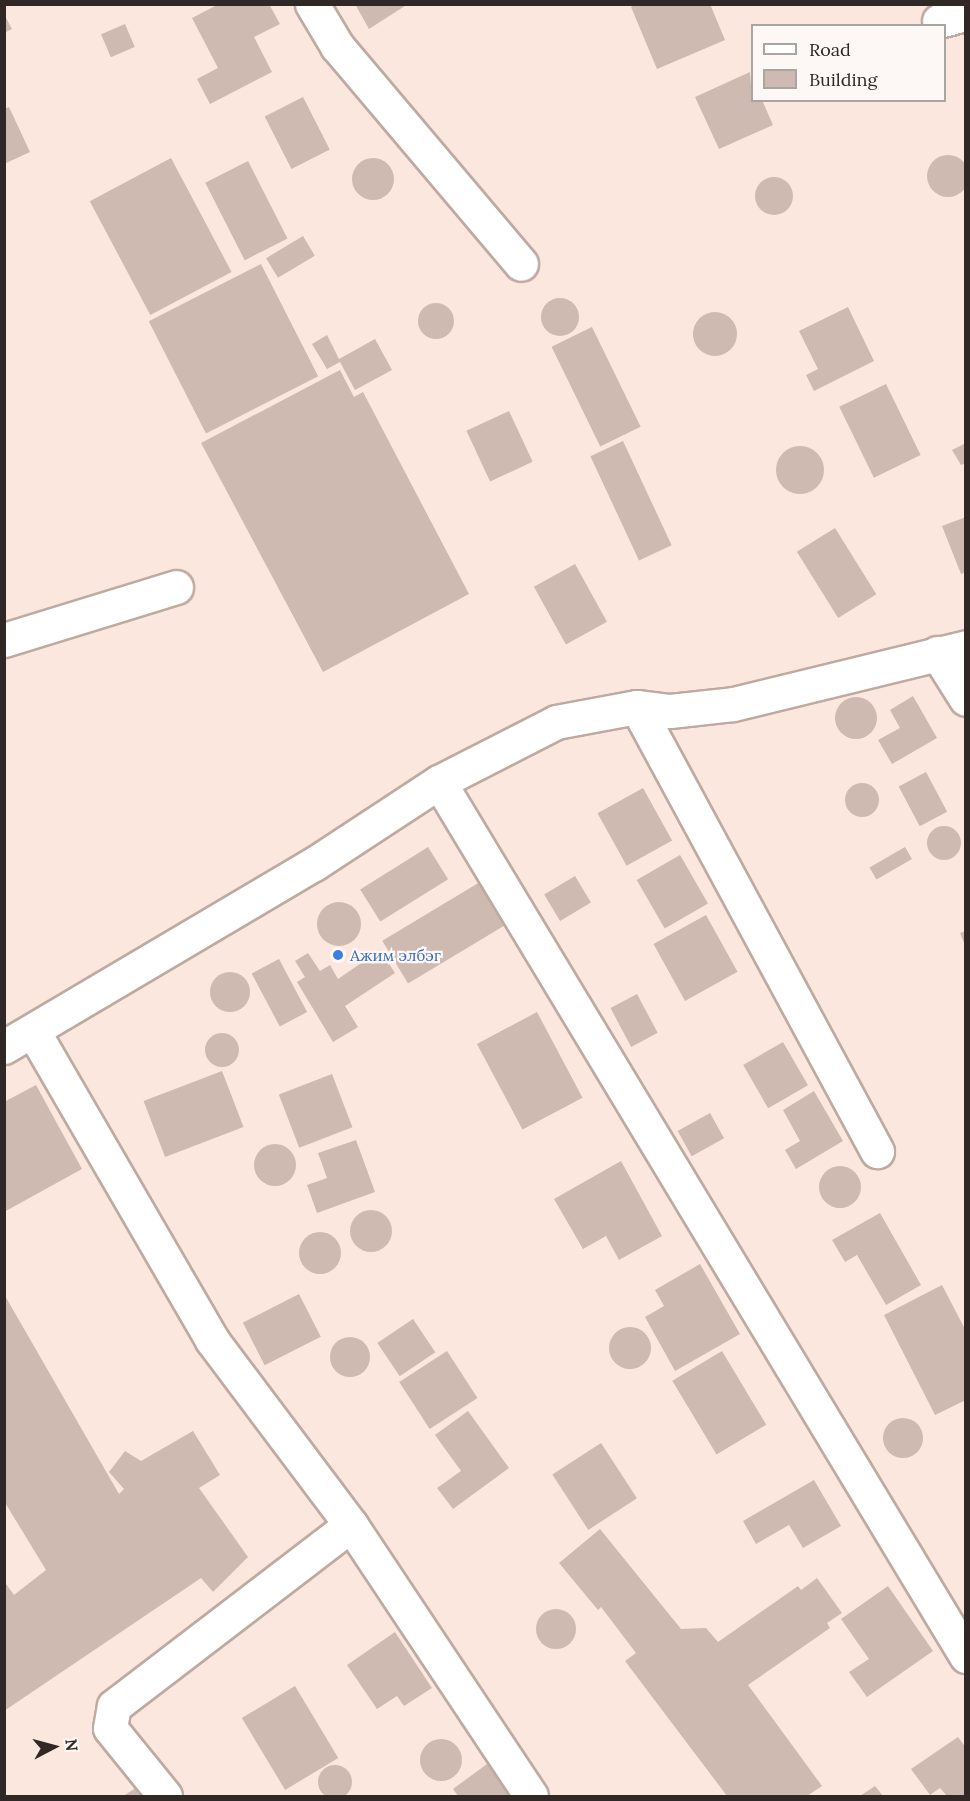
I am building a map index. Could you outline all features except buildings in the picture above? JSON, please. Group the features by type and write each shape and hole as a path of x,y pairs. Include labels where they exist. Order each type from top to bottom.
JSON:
{"street":[{"path":"312,4 337,46 521,264"},
{"path":"4,640 176,587"},
{"path":"4,1047 314,864 439,782 556,722 637,707 670,711 733,704 951,650 966,699"},
{"path":"637,707 877,1152"},
{"path":"439,782 966,1656"},
{"path":"33,1031 212,1340 351,1525 531,1797"},
{"path":"165,1797 110,1728 114,1706 351,1525"}],"place":[{"name":"Ажим элбэг","path":"338,955"}]}
